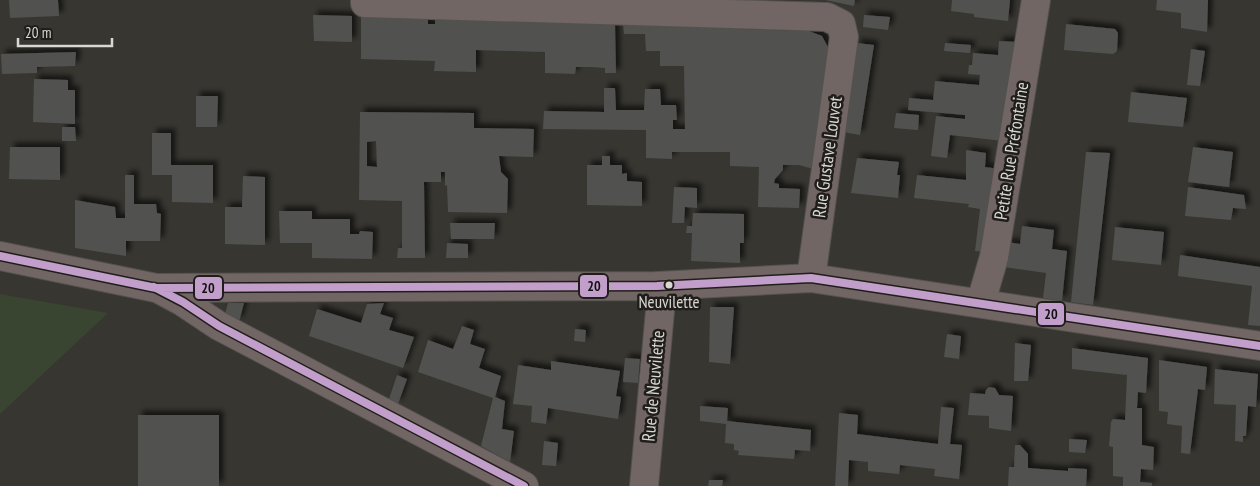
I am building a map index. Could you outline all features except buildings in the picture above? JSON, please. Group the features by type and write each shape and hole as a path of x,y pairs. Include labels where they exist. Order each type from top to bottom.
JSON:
{"street":[{"name":"Petite Rue Préfontaine","path":"982,302 994,257 1036,0"},
{"name":"Rue Gustave Louvet","path":"366,2 827,17 841,24 844,37 810,278"},
{"path":"0,256 156,288 657,286 810,278 982,302 1260,346"},
{"name":"Rue de Neuvilette","path":"644,486 660,311 657,286"},
{"path":"156,288 183,302 219,326 524,486"}],"green space":[{"path":"0,294 108,313 0,414"}],"transit line":[{"name":"20","path":"0,256 156,288 657,286 811,278 1260,346"},
{"name":"20","path":"154,287 183,302 219,326 524,486"}],"place":[{"name":"Neuvilette","path":"669,285"}]}
